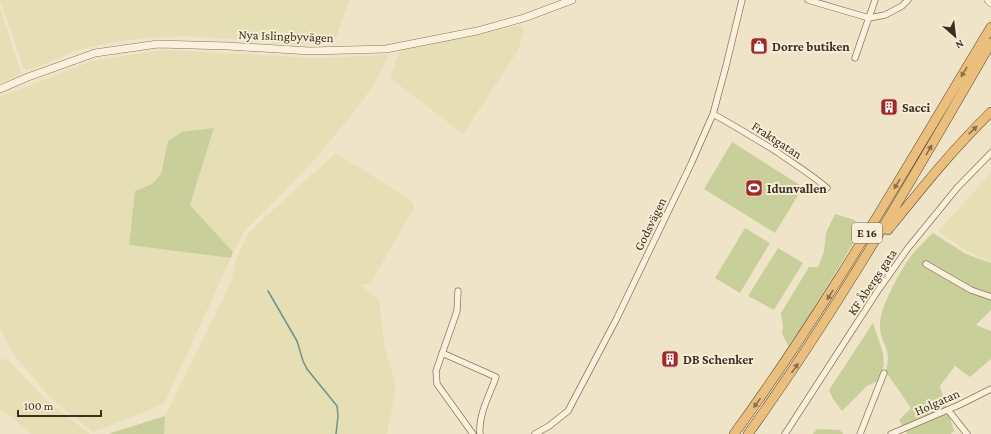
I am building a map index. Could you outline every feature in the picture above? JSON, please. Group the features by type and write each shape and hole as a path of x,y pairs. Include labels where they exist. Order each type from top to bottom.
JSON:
{"highway":[{"name":"E 16","path":"734,434 760,399 857,251 991,26"},
{"name":"E 16","path":"748,434 808,350 867,256 991,43"},
{"path":"867,256 939,167 968,134 991,112"}],"street":[{"name":"Nya Islingbyvägen","path":"0,89 28,77 95,53 158,44 228,46 310,51 386,49 477,31 524,18 572,0"},
{"name":"Godsvägen","path":"535,434 549,426 568,411 617,318 691,164 713,114 725,72 742,0"},
{"path":"808,0 869,18 886,15 902,6 908,0"},
{"path":"855,58 875,0"},
{"path":"988,0 991,3"},
{"name":"Fraktgatan","path":"713,114 736,126 814,176 827,188"},
{"name":"KF Åbergs gata","path":"785,434 877,292 908,248 957,188 991,154"},
{"path":"926,264 971,290 991,297"},
{"path":"458,291 457,311 436,371 437,384 473,434"},
{"path":"442,353 496,377 483,412 479,429 480,434"},
{"path":"860,434 884,373"},
{"name":"Holgatan","path":"891,434 948,410 991,389"},
{"path":"948,410 966,434"}],"shaded area":[{"path":"0,0 349,0 334,44 273,44 270,38 265,42 187,36 143,38 108,43 74,51 31,70 25,69 23,66"},
{"path":"0,7 20,70 19,75 0,83"},
{"path":"521,25 524,32 517,52 463,134 390,78 400,50"},
{"path":"163,50 316,58 388,55 382,71 361,103 318,156 244,232 233,252 190,205 214,128 168,141 161,174 152,184 135,191 129,245 231,258 164,404 93,432 53,400 13,354 0,327 0,97 92,61"},
{"path":"336,153 412,201 414,208 370,284 361,285 379,300 384,343 396,387 387,434 164,434 165,416 231,283 236,259 248,234"},
{"path":"991,173 991,262 956,244 938,231"},
{"path":"6,358 47,401 90,434 31,434 9,415 0,410 0,362"}],"green space":[{"path":"214,128 190,205 233,252 231,258 129,245 135,191 152,184 161,174 168,141 182,132"},
{"name":"Idunvallen","path":"732,142 803,187 775,233 704,189"},
{"path":"835,214 855,220 858,236 802,327 788,346 782,333 783,327 781,313 809,267 818,267 824,252 826,233"},
{"path":"745,228 770,243 740,293 715,278"},
{"path":"933,233 966,254 991,263 991,310 976,325 991,331 991,359 970,377 955,366 940,386 954,431 951,434 907,434 899,420 911,408 886,372 888,356 880,331 880,324 883,309 904,266"},
{"path":"778,248 803,263 774,310 748,296"},
{"path":"873,323 883,353 884,365 878,381 867,386 842,411 833,399 829,390"},
{"path":"165,416 164,434 108,434"},
{"path":"817,429 840,430 843,434 813,434"}],"waterway":[{"path":"268,291 297,341 307,369 337,406 338,416 336,434"}],"place":[{"name":"Dorre butiken","path":"759,46"},
{"name":"Sacci","path":"889,107"},
{"name":"Idunvallen","path":"754,188"},
{"name":"DB Schenker","path":"670,359"}]}
